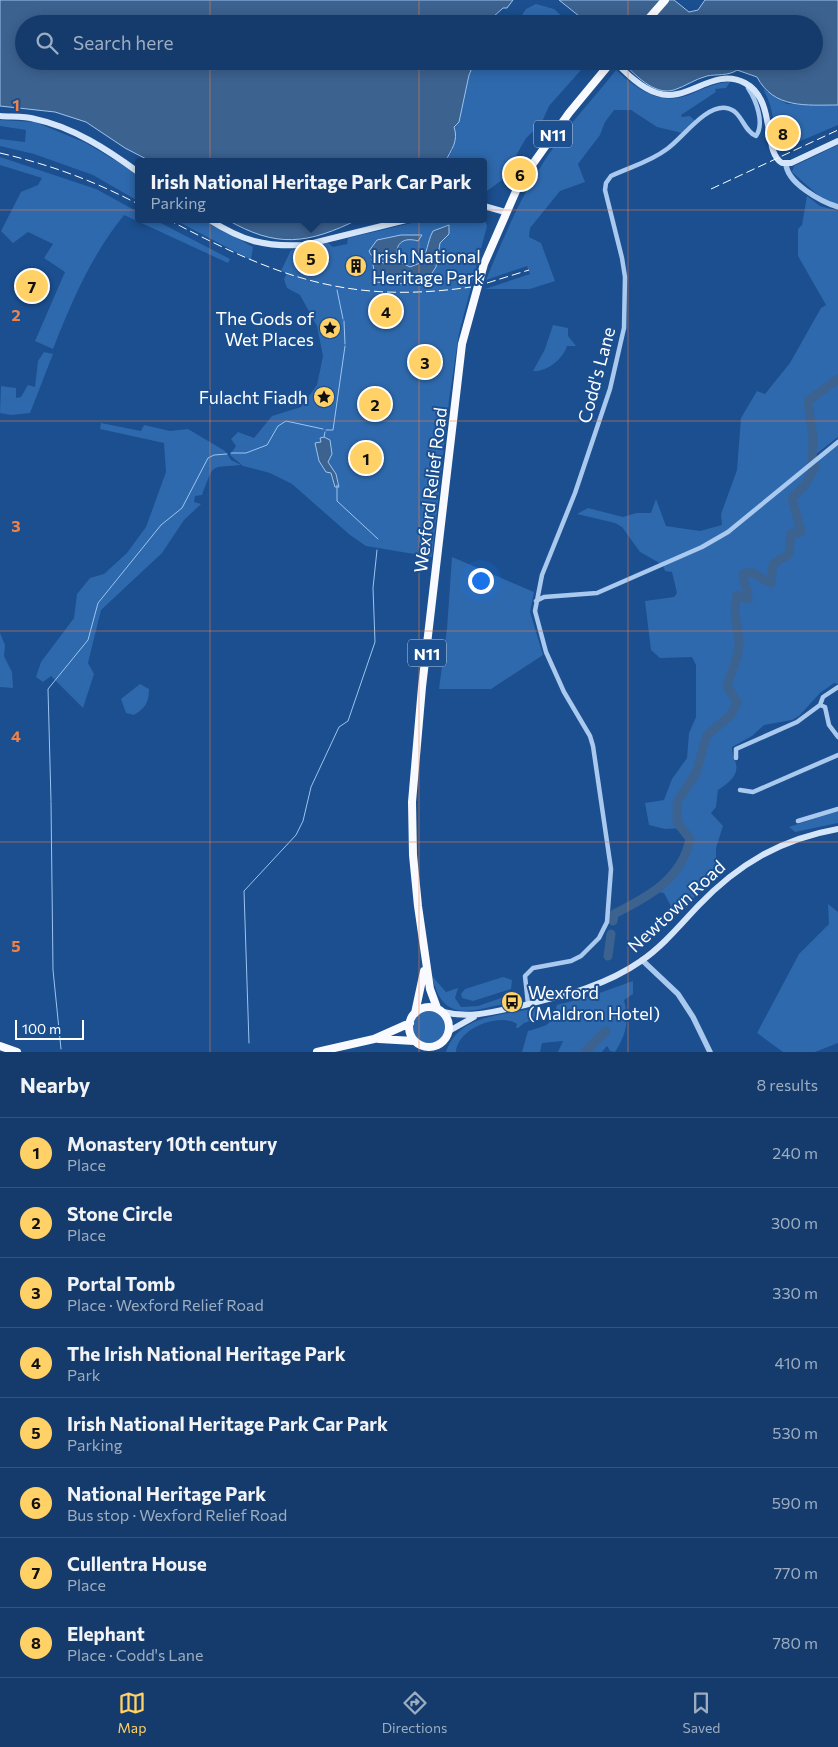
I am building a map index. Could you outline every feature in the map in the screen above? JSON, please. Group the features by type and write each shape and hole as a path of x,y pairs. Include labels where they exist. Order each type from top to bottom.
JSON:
{"highway":[{"path":"652,15 664,0"},
{"name":"Wexford Relief Road","path":"440,1010 430,989 413,855 414,764 462,344 484,264 505,212 520,182 569,113 605,70"},
{"name":"Wexford Relief Road","path":"415,1013 426,962"},
{"path":"441,1052 443,1042 449,1031 449,1022 440,1010 425,1007 415,1013 410,1023 410,1032 414,1041 424,1049 443,1042"},
{"path":"317,1052 374,1039 410,1023"},
{"path":"374,1039 414,1041"},
{"path":"0,1046 18,1052"}],"main road":[{"path":"623,70 635,80 658,94 677,94 718,79 734,78 745,83 760,95 776,156 778,160 786,163 838,141"},
{"path":"0,116 35,118 65,130 113,154 135,170"},
{"path":"487,207 505,212"},
{"path":"214,223 231,234 261,245 291,246 305,245 394,223"},
{"name":"Newtown Road","path":"449,1031 475,1016 587,989 615,977 642,960 668,938 722,882 744,864 788,841 838,829"},
{"name":"Newtown Road","path":"440,1010 475,1016"}],"street":[{"name":"Codd's Lane","path":"536,602 542,575 575,492 610,389 624,328 623,268 605,190 606,183 611,176 659,155 699,120 717,108 728,108 735,112 747,129 756,136 759,131 758,112 754,96 745,83"},
{"path":"786,163 787,170 800,186 820,200 838,207"},
{"path":"528,1004 525,976 533,968 571,961 581,956 599,938 607,922 611,869 593,746 590,736 564,692 546,652 536,620 536,602 544,597 598,593 702,547 728,532 838,442"},
{"path":"736,758 736,749 797,722 820,705 823,697 838,687"},
{"path":"820,705 826,707 829,724 838,737"},
{"path":"740,790 753,792 838,755"},
{"path":"798,821 838,809"},
{"path":"642,960 678,994 693,1017 710,1052"}],"shaded area":[{"path":"0,0 513,0 507,8 503,8 495,15 15,15 15,70 471,70 459,122 454,127 455,141 447,158 144,158 125,148 86,122 55,112 0,106"},
{"path":"559,0 674,0 689,12 698,10 705,0 838,0 838,105 803,105 782,100 772,95 757,77 737,70 823,70 823,15 578,15"},
{"path":"536,4 554,9 560,15 522,15 526,9"},
{"path":"471,70 581,70 549,106 541,124 526,138 502,180 487,191 487,158 447,158 453,150 454,127 459,122"},
{"path":"616,70 640,89 658,97 678,98 714,85 730,82 726,88 715,89 716,92 681,115 682,117 690,116 695,121 682,133 657,127 631,110 614,110 605,122 600,135 578,164 585,182 560,191 530,228 529,237 541,243 555,281 530,289 485,289 530,274 527,266 486,280 514,215 539,169 565,132"},
{"path":"631,70 737,70 726,74 703,77 674,90 666,91 651,87"},
{"path":"763,89 787,104 838,105 838,125 779,150 770,104"},
{"path":"0,120 35,122 86,143 135,172 135,199 93,175 34,154 0,146 0,139 25,142 26,130 0,126"},
{"path":"838,145 838,205 820,197 792,172 794,166"},
{"path":"0,157 96,189 135,210 135,220 124,215 102,246 75,296 53,349 35,341 65,272 44,258 53,244 28,232 13,243 1,231 21,192 38,185 42,178 0,165"},
{"path":"807,196 820,206 838,211 838,379 808,402 813,437 812,463 838,442 838,684 834,683 820,693 799,716 792,720 764,725 752,736 732,747 736,772 732,779 718,790 716,807 711,813 723,826 716,848 716,857 723,870 659,930 655,929 673,910 664,893 656,892 680,865 690,839 683,828 665,829 649,825 645,803 664,800 672,779 687,758 689,733 696,717 696,665 692,657 660,658 651,650 645,601 674,597 677,593 672,572 665,571 663,565 640,552 622,527 615,523 577,514 588,508 623,517 636,513 651,513 656,499 666,526 700,531 722,525 721,514 737,470 741,418 757,391 765,394 790,363 821,308 826,305 798,256 798,229 802,225"},
{"path":"141,223 161,223 230,259 228,263"},
{"path":"181,223 209,223 253,247 251,260"},
{"path":"233,223 350,223 324,234 292,240 277,239 244,229"},
{"path":"412,223 486,223 487,226 459,333 449,400 432,557 366,546 350,535 292,484 270,473 243,466 230,455 236,446 231,439 238,432 254,438 272,416 301,407 317,385 323,356 317,326 300,295 287,288 284,279 287,273 281,271 291,250 327,242 333,247 347,244 348,238"},
{"path":"449,225 449,234 440,243 432,279 408,284 372,282 375,276 372,259 384,263 398,261 410,267 420,263 425,255 433,231"},
{"path":"401,235 422,235 418,241 405,240 399,244 397,257 386,260 371,255 369,251 377,240"},
{"path":"553,325 568,328 568,336 576,346 567,346 562,356 549,367 533,371 545,349"},
{"path":"44,352 53,354 30,413 11,415 0,413 1,386 16,388 16,398 21,397 28,385 35,387 38,361"},
{"path":"838,383 838,437 815,455 812,403"},
{"path":"101,423 141,431 144,425 170,431 188,429 225,451 231,460 241,465 223,466 214,469 202,495 195,496 194,502 201,504 184,520 162,553 101,610 88,663 94,674 83,708 51,676 43,682 36,677 41,662 74,618 77,594 90,578 104,574 127,553 146,527 166,472 164,443 100,429"},
{"path":"324,437 330,440 332,454 328,462 336,474 339,487 335,487 331,473 326,472 319,461 315,443 321,442 320,438"},
{"path":"452,557 534,592 530,612 543,655 491,689 439,689 447,629"},
{"path":"0,633 5,645 4,656 12,672 13,688 0,687"},
{"path":"140,684 149,689 147,702 134,715 126,713 121,699"},
{"path":"838,811 838,823 795,832 789,827"},
{"path":"828,904 838,912 838,1043 815,1052 783,1052 757,1033 799,954 829,924"},
{"path":"432,976 446,992 458,988 455,998 461,1007 478,1006 513,994 518,994 520,998 511,1002 471,1011 454,1009 441,998"},
{"path":"503,977 512,980 511,989 473,1001 462,998 461,994 465,989"},
{"path":"633,981 633,994 624,1000 627,1020 626,1027 615,1052 610,1051 607,1046 602,1052 558,1052 563,1041 542,1043 540,1052 522,1052 528,1031 548,1024 553,1017 557,1005 591,996"},
{"path":"538,1008 543,1010 542,1018 524,1023 518,1028 516,1028 517,1024 500,1020 480,1025 463,1036 456,1052 446,1052 452,1039 472,1023 484,1018"},
{"path":"429,1009 436,1010 441,1014 445,1019 445,1033 441,1038 436,1042 429,1043 422,1042 417,1038 413,1033 412,1026 413,1019 417,1014 422,1010"}],"waterway":[{"path":"337,290 343,319"},
{"path":"344,321 345,344"},
{"path":"326,430 333,430 345,346"},
{"path":"613,921 614,914 639,901 662,885 680,865 686,853 690,839 677,822 677,802 696,773 707,735 731,715 737,702 727,686 736,661 739,645 735,615 737,595 748,599 743,574 751,572 771,583 773,564 789,554 791,534 801,532 792,498 805,485 815,467 812,463 813,437 808,401 838,379"},
{"path":"231,453 246,453 267,445 278,426 286,421 323,429"},
{"path":"324,437 325,432"},
{"path":"51,801 48,689 88,640 98,603 161,525 182,508 208,458 214,455 227,454"},
{"path":"337,485 337,501 378,539"},
{"path":"249,1043 244,891 296,835 303,821 311,787 339,727 348,721 375,642 373,588 377,550"},
{"path":"51,802 53,970 61,1049"},
{"path":"608,956 611,934"},
{"path":"585,1052 606,1031"}],"railway":[{"path":"711,189 838,130"},
{"path":"0,153 71,174 135,203"},
{"path":"175,223 243,256 313,281 349,288 386,292 427,292 471,287"},
{"path":"487,283 529,270"}],"place":[{"name":"Elephant","path":"783,133"},
{"name":"National Heritage Park","path":"520,174"},
{"name":"Irish National Heritage Park Car Park","path":"311,258"},
{"name":"Irish National Heritage Park","path":"356,266"},
{"name":"Cullentra House","path":"32,286"},
{"name":"The Irish National Heritage Park","path":"386,311"},
{"name":"The Gods of Wet Places","path":"330,328"},
{"name":"Portal Tomb","path":"425,362"},
{"name":"Fulacht Fiadh","path":"324,397"},
{"name":"Stone Circle","path":"375,404"},
{"name":"Monastery 10th century","path":"366,458"},
{"name":"Wexford (Maldron Hotel)","path":"512,1002"}]}
